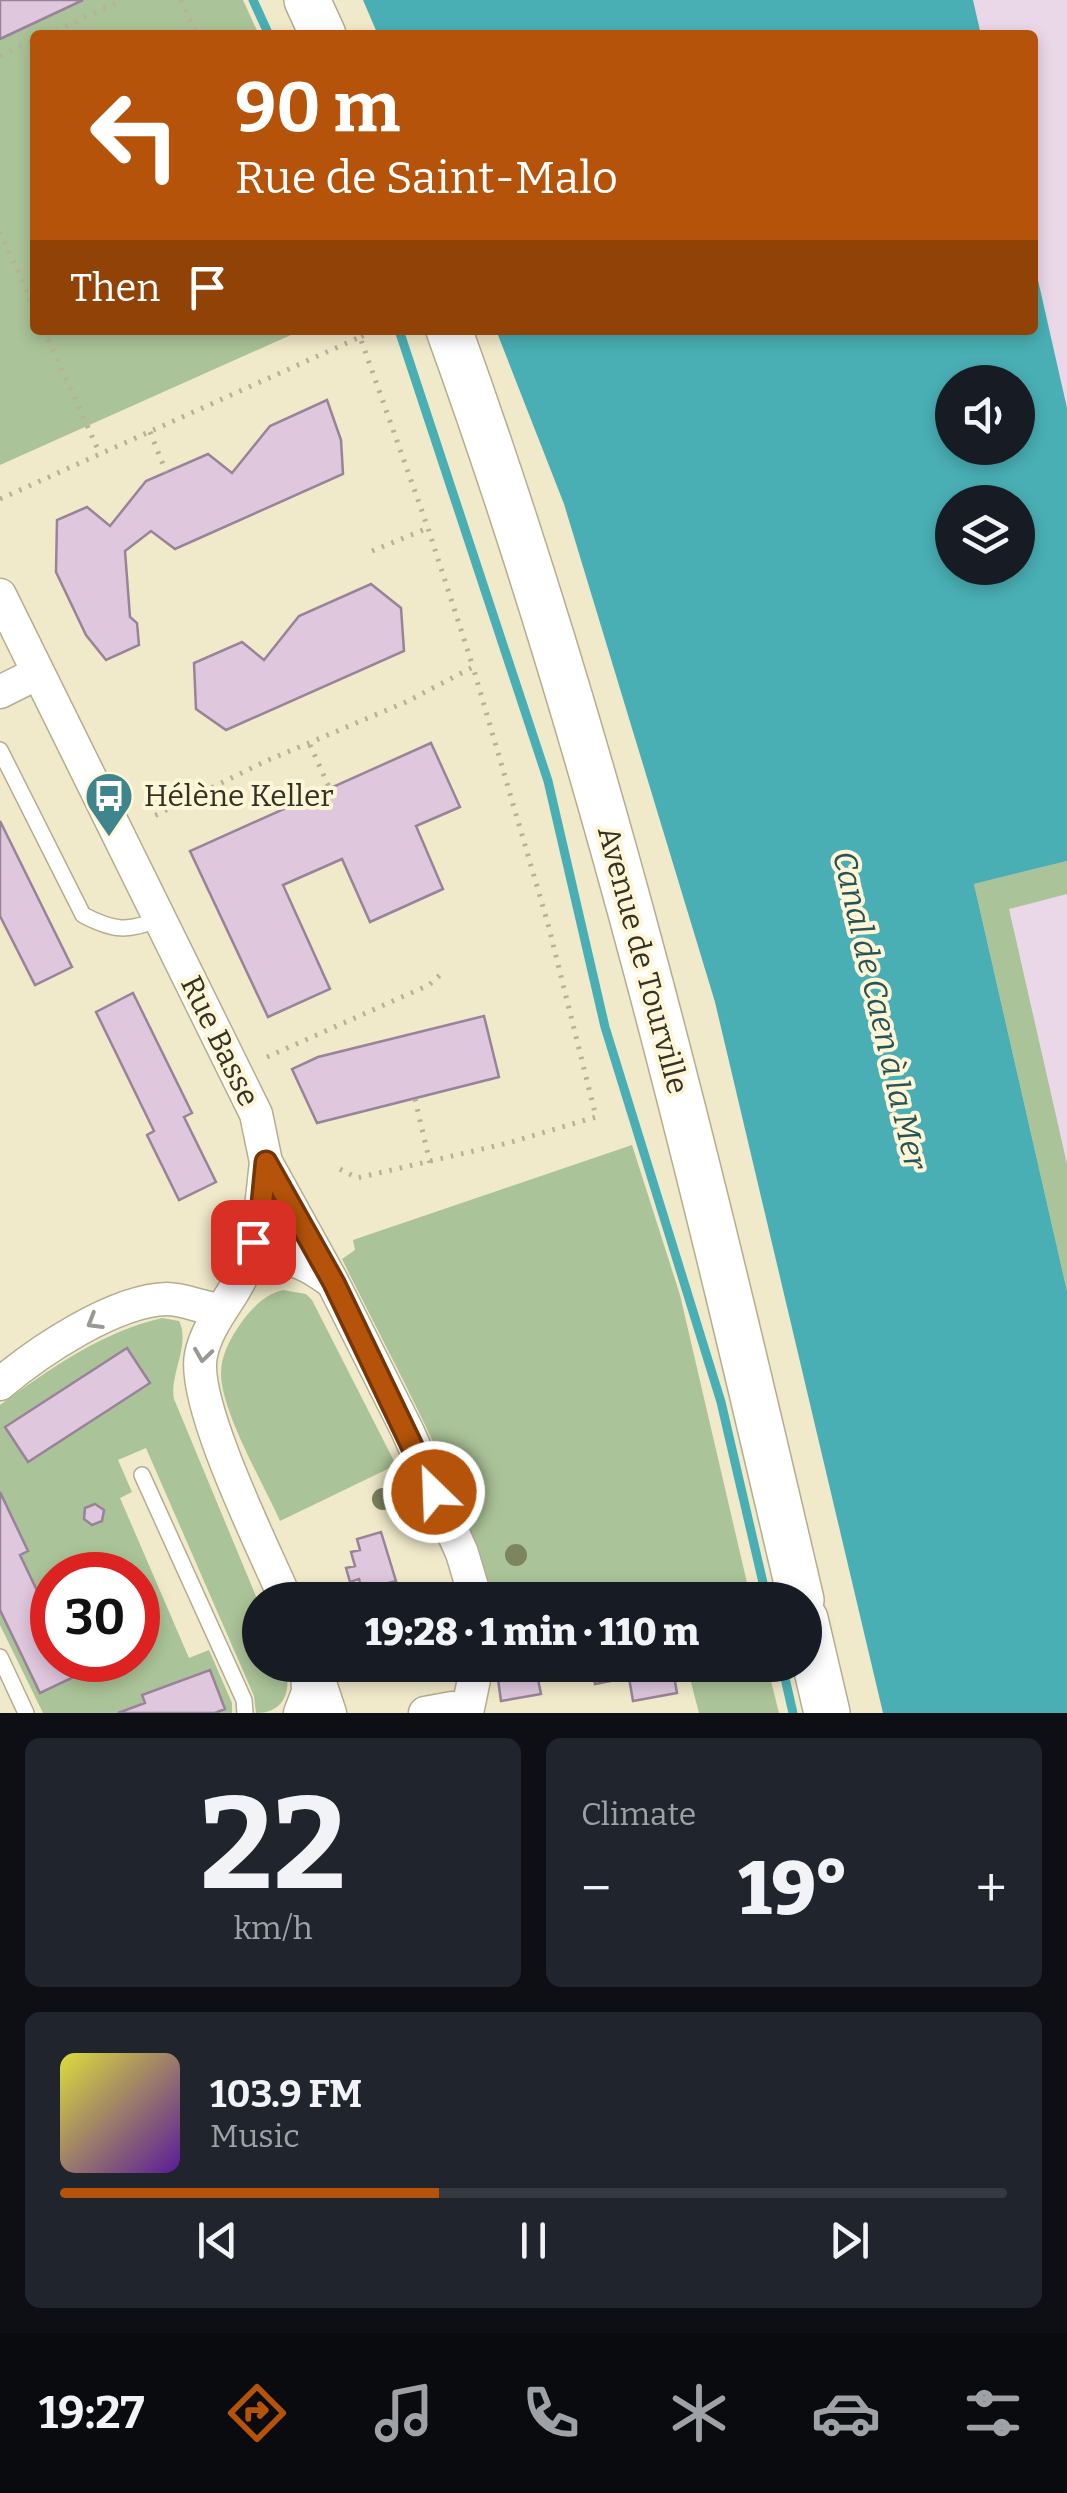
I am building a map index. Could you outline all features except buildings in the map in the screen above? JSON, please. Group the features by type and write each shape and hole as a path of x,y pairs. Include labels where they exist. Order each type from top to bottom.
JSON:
{"street":[{"path":"307,0 321,30"},
{"name":"Avenue de Tourville","path":"450,335 498,470 591,768 720,1256 796,1582"},
{"name":"Rue Basse","path":"0,596 256,1114 266,1162 334,1283 415,1448 471,1582"},
{"path":"0,692 38,672"},
{"path":"266,1162 261,1214 246,1270 206,1334 200,1360 202,1395 279,1582"},
{"path":"246,1270 267,1260 290,1258 334,1283"},
{"path":"7,1367 110,1313 143,1301 173,1299 220,1310"},
{"path":"300,1713 309,1682"},
{"path":"322,1682 330,1713"},
{"path":"426,1713 452,1708 466,1713 471,1682"},
{"path":"820,1682 827,1713"}],"lane":[{"path":"0,750 82,915 106,927 136,929 160,918"},
{"path":"142,1474 244,1700 244,1713"},
{"path":"0,1658 26,1713"}],"path":[{"path":"57,30 123,0"},
{"path":"181,0 196,30"},
{"path":"0,56 30,42"},
{"path":"0,232 30,299"},
{"path":"46,335 100,454"},
{"path":"0,499 364,335"},
{"path":"340,1169 357,1178 430,1163 596,1117 548,924 473,666 360,337"},
{"path":"150,432 166,472"},
{"path":"372,551 428,528"},
{"path":"150,818 266,761 310,746 406,702 473,666"},
{"path":"310,746 330,788"},
{"path":"267,1057 429,985 440,974"},
{"path":"415,1099 430,1163"}],"shaded area":[{"path":"705,0 1067,0 1067,1291 974,884 822,335 1038,335 1038,30 715,30"}],"green space":[{"path":"0,0 243,0 257,30 30,30 30,335 291,335 0,465"},
{"path":"1067,861 1067,894 1009,909 1067,1164 1067,1291 974,884"},
{"path":"632,1145 680,1295 747,1582 487,1582 445,1468 342,1259 355,1250 353,1240"},
{"path":"283,1290 306,1294 312,1300 396,1465 280,1521 235,1427 221,1374 227,1347 249,1312"},
{"path":"162,1318 179,1321 183,1340 174,1399 250,1582 242,1582 242,1668 146,1448 118,1460 132,1492 120,1498 143,1552 30,1552 30,1576 20,1555 28,1551 0,1492 0,1405 77,1353 118,1332","holes":["127,1348 28,1462 5,1427"]},
{"path":"160,1591 189,1658 209,1650 232,1703 232,1713 215,1713 224,1709 142,1695 145,1703 118,1713 43,1713 0,1625 0,1610 30,1672 30,1682 35,1682 40,1693 50,1682 160,1682"},
{"path":"248,1682 288,1682 284,1698 274,1709 256,1713"},
{"path":"691,1682 771,1682 779,1713 699,1713"}],"water":[{"path":"363,0 973,0 980,30 376,30"},
{"name":"Canal de Caen à la Mer","path":"1038,280 1067,408 1067,861 974,884 1067,1291 1067,1713 883,1713 715,1002 564,504 498,335 1038,335"}],"waterway":[{"path":"253,0 267,30"},
{"path":"401,335 548,781 605,1027 721,1402 763,1582"},
{"path":"786,1682 793,1713"}],"place":[{"name":"Hélène Keller","path":"109,838"}],"route":[{"path":"253,1242 261,1214 266,1162 334,1283 434,1492"}]}
